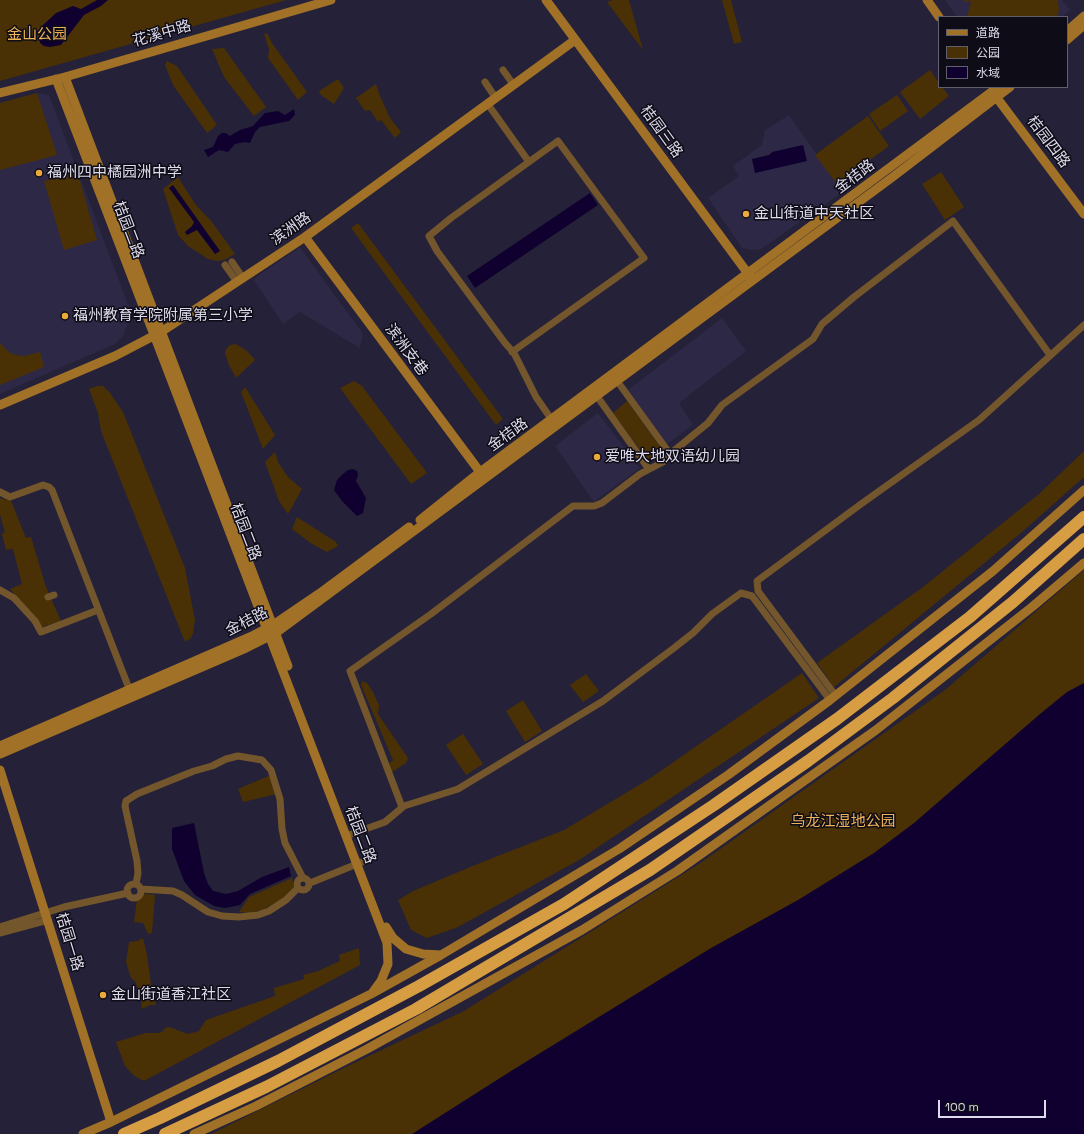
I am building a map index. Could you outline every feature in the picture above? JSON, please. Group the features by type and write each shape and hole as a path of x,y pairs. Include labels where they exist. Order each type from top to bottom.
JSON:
{"highway":[{"path":"124,1134 285,1057 419,986 564,904 714,805 837,719 970,617 1084,518"},
{"path":"164,1134 266,1087 416,1009 650,870 808,761 893,698 1013,602 1084,539"}],"main road":[{"name":"花溪中路","path":"0,94 332,0"},
{"name":"桔园三路","path":"546,0 751,277"},
{"path":"927,0 938,16"},
{"path":"1068,30 1084,16"},
{"path":"1068,39 1084,26"},
{"name":"滨洲路","path":"0,405 115,356 157,334 305,237 575,40"},
{"name":"桔园二路","path":"60,78 348,835 384,922 393,938 413,952 442,955"},
{"name":"金桔路","path":"0,746 271,631 751,277 994,91 1006,88"},
{"name":"桔园四路","path":"994,91 1084,214"},
{"name":"滨洲支巷","path":"305,237 483,476"},
{"path":"83,1134 111,1122 371,994 442,955 619,849 728,775 833,698 993,571 1084,490"},
{"path":"194,1134 256,1106 367,1050 582,930 676,871 876,730 1032,607 1084,563"},
{"path":"0,754 271,631"},
{"name":"桔园一路","path":"0,770 111,1122"},
{"name":"桔园二路","path":"359,863 389,950 385,972 371,994"}],"street":[{"path":"503,70 513,84"},
{"path":"485,82 495,98"},
{"path":"487,103 529,162"},
{"path":"512,352 644,258 558,141 455,215 429,236 440,255 512,352 536,397 554,423"},
{"path":"402,807 350,671 435,610 573,506 594,506 602,503 648,468 660,464 708,423 722,405 813,339 822,324 854,297 953,221 1050,354"},
{"path":"232,262 240,280"},
{"path":"225,265 240,280"},
{"path":"833,698 758,591 757,582 861,504 979,420 1084,324"},
{"path":"615,378 670,454"},
{"path":"595,393 648,468"},
{"path":"0,492 10,497 40,485 49,487 130,691"},
{"path":"0,590 14,598 35,620 41,632 98,610"},
{"path":"348,835 385,822 402,807 458,789 603,700 674,648 712,614 741,593 749,594 754,599 833,698"},
{"path":"128,893 130,896 136,897 140,895 138,886 137,861 125,806 126,801 137,794 194,771 212,766 226,758 238,756 262,760 271,770 280,799 282,829 285,843 303,878 307,879 310,883"},
{"path":"298,888 302,891 306,890 310,883 359,863"},
{"path":"128,893 129,886 173,891 182,895 208,912 222,916 239,917 258,915 269,911 286,900 298,888 297,883 303,878"},
{"path":"0,927 47,916 128,893"},
{"path":"0,933 47,916"}],"shaded area":[{"path":"945,0 1062,0 1070,10 1063,16 956,16"},
{"path":"37,93 49,95 129,307 130,319 123,336 115,344 0,394 0,103"},
{"path":"789,115 843,192 761,249 753,250 742,248 708,198 739,176 733,166 762,145 765,130"},
{"path":"300,247 363,334 360,348 300,312 283,324 254,280"},
{"path":"722,318 746,351 679,403 693,425 667,444 628,390"},
{"name":"爱唯大地双语幼儿园","path":"598,413 640,468 594,502 555,446"}],"green space":[{"name":"金山公园","path":"0,0 286,0 0,81"},
{"path":"613,0 629,0 643,50 607,2"},
{"path":"722,0 731,0 742,42 734,44"},
{"path":"964,0 1058,0 1059,11 1057,16 967,16 971,1 965,2"},
{"path":"267,33 272,43 307,92 298,100 268,58 269,49 264,34"},
{"path":"224,48 266,107 254,116 224,77 212,49"},
{"path":"167,61 177,66 217,125 207,133 173,85 165,65"},
{"path":"930,70 938,82 938,88 943,88 949,96 920,119 900,92"},
{"path":"338,79 344,88 334,104 321,95 319,91"},
{"path":"376,84 390,118 401,132 395,138 381,120 378,122 370,110 365,111 356,98"},
{"path":"37,93 57,155 0,170 0,103"},
{"path":"897,95 908,111 880,131 869,114"},
{"path":"868,116 889,146 837,184 815,155"},
{"path":"77,171 97,240 64,250 44,181"},
{"path":"941,172 964,207 945,220 922,184"},
{"path":"178,177 195,204 212,222 235,254 224,260 217,261 208,259 188,246 178,235 163,189"},
{"path":"358,223 503,419 496,425 351,228"},
{"path":"0,343 10,353 16,355 24,356 40,352 44,367 0,385"},
{"path":"236,344 247,351 255,360 236,378 228,363 225,353 226,349 230,345"},
{"path":"354,381 362,386 427,473 411,484 340,388"},
{"path":"97,386 103,386 110,393 123,412 185,568 195,620 191,638 185,642 101,431 98,413 89,389"},
{"path":"245,387 275,435 263,449 241,392"},
{"path":"627,401 659,445 661,452 659,458 653,461 646,458 613,413"},
{"path":"1084,451 1084,477 1022,532 834,687 817,663 923,587 1039,494"},
{"path":"275,452 278,462 288,477 302,489 288,514 279,501 265,462"},
{"path":"0,498 11,501 26,538 31,537 46,587 61,621 42,627 36,618 10,589 22,584 13,549 6,550 2,534 5,532 0,515"},
{"path":"297,517 336,542 338,546 327,552 312,544 292,529"},
{"name":"乌龙江湿地公园","path":"1084,570 1084,690 873,859 433,1134 211,1134 350,1065 464,1011 699,864 945,690"},
{"path":"802,673 819,698 579,860 458,927 427,938 411,930 398,900 413,891 564,830 649,779"},
{"path":"586,674 599,691 583,702 570,685"},
{"path":"362,681 367,683 373,692 379,705 378,714 408,758 406,763 392,772 389,764 393,760 361,685"},
{"path":"523,700 542,731 525,742 506,711"},
{"path":"463,734 483,764 466,775 446,745"},
{"path":"271,775 277,794 243,802 238,789"},
{"path":"292,878 294,887 288,896 262,910 250,913 239,912 249,897"},
{"path":"142,893 155,895 152,933 148,934 143,923 134,922 137,899 141,897"},
{"path":"143,938 152,992 156,1005 150,1005 142,1009 140,993 135,981 131,978 126,962 129,942 137,941"},
{"path":"359,948 360,965 144,1081 134,1076 125,1066 116,1042 146,1033 162,1032 165,1028 169,1027 188,1034 199,1031 206,1020 275,996 274,988 304,979 303,975 318,971 340,961 339,955"}],"water":[{"path":"97,0 108,0 101,6 84,15 61,45 50,47 44,46 40,43 39,32 43,25 56,13 73,6 81,9"},
{"path":"294,109 295,115 289,121 260,127 255,132 250,143 245,142 235,144 228,152 219,150 208,157 204,150 213,147 218,136 222,133 226,133 230,136 240,130 253,126 265,113 278,111 285,115"},
{"path":"803,145 807,161 755,173 752,159 769,155 772,152"},
{"path":"173,185 220,251 215,254 197,230 187,235 185,232 194,222 169,188"},
{"path":"590,193 598,205 475,288 467,276"},
{"path":"353,469 357,471 358,475 356,481 366,498 363,513 357,516 342,501 334,490 337,480 348,470"},
{"path":"1084,683 1084,1134 412,1134 511,1071 711,948 798,900 874,853 914,823 1067,692"},
{"path":"194,823 204,873 208,884 213,891 226,894 238,891 262,877 289,867 291,876 250,894 240,905 225,908 214,906 195,895 184,881 172,849 172,828"}],"place":[{"name":"福州四中橘园洲中学","path":"39,173"},
{"name":"金山街道中天社区","path":"746,214"},
{"name":"福州教育学院附属第三小学","path":"65,316"},
{"name":"爱唯大地双语幼儿园","path":"597,457"},
{"name":"金山街道香江社区","path":"103,995"}]}
